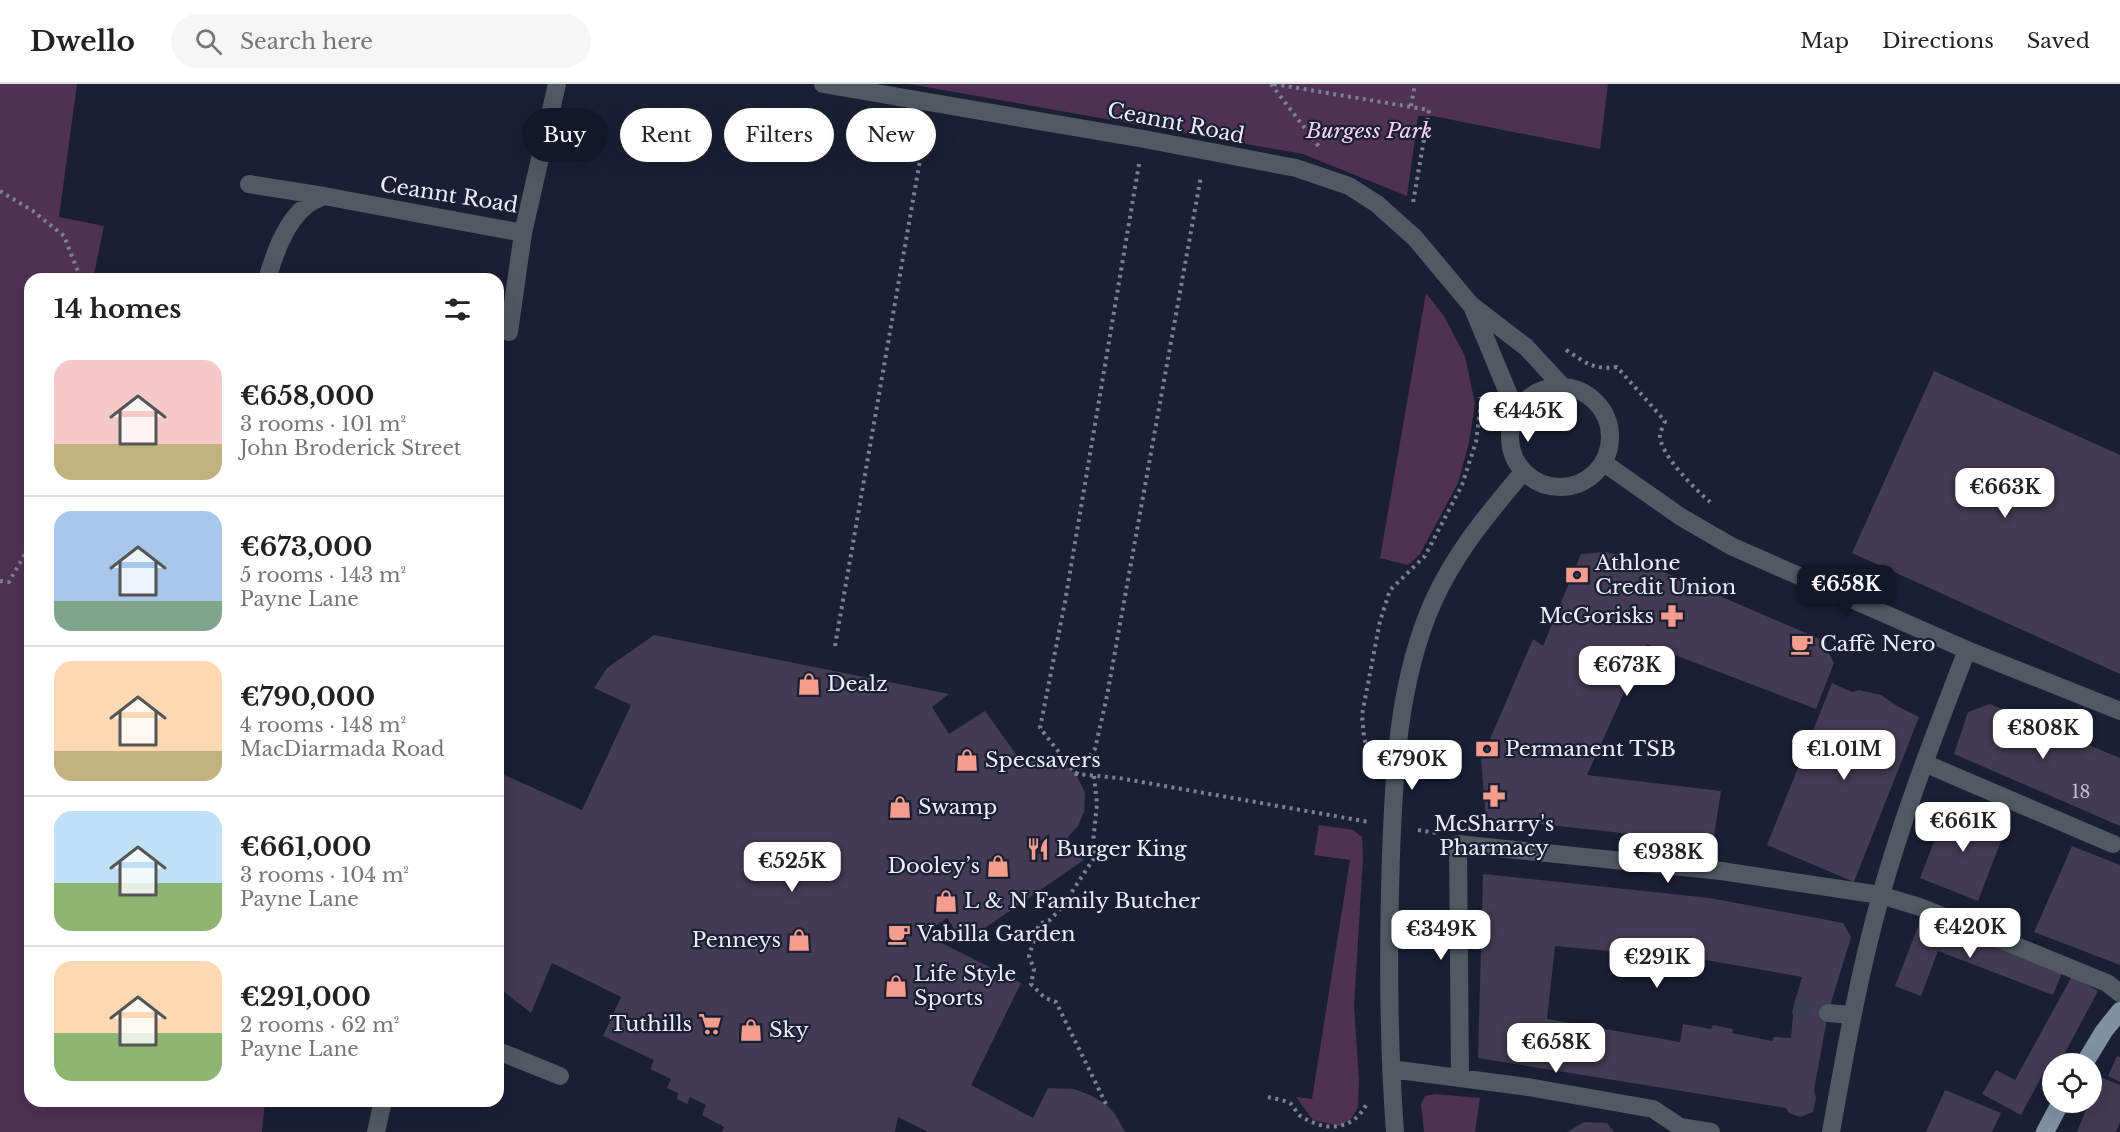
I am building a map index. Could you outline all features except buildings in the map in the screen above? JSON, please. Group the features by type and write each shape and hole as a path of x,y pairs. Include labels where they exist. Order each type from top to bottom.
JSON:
{"main road":[{"path":"2091,1053 2120,1011"},
{"path":"2045,1132 2055,1113"}],"street":[{"name":"Ceannt Road","path":"249,184 522,233 557,84"},
{"name":"Ceannt Road","path":"824,84 1144,139 1296,168 1349,186 1377,204 1415,238 1471,305 1526,347 1563,387"},
{"path":"269,273 274,256 292,221 308,204 324,196"},
{"path":"509,332 522,233"},
{"name":"Ceannt Road","path":"1471,305 1516,412"},
{"path":"1554,387 1582,391 1594,399 1603,410 1610,427 1610,446 1604,463 1594,475 1581,484 1566,488 1550,487 1535,482 1523,472 1514,458 1509,442 1510,427 1516,412 1527,399 1540,391 1554,387"},
{"path":"1604,463 1681,517 1731,546 1967,650 2120,711"},
{"path":"1395,1132 1388,960 1392,826 1403,707 1417,644 1433,602 1449,570 1468,538 1523,472"},
{"path":"1831,1132 1852,1016 1881,895 1924,763 1967,650"},
{"path":"1924,763 2113,844"},
{"path":"1460,1077 1453,839 1721,871 1881,895 1920,907 2107,982 2120,993"},
{"path":"1828,1013 1852,1016"},
{"path":"504,1053 560,1076"},
{"path":"1391,1069 1460,1077 1653,1109 1680,1126 1711,1132"},
{"path":"376,1132 382,1107"}],"path":[{"path":"1273,84 1429,110 1413,208"},
{"path":"1273,84 1321,149"},
{"path":"1412,106 1415,84"},
{"path":"835,646 931,102"},
{"path":"1144,139 1065,602 1040,728 1076,774 1119,778 1392,826 1453,839"},
{"path":"1076,774 1095,749 1107,696 1202,173 1208,170"},
{"path":"0,191 33,211 64,236 80,273"},
{"path":"1564,348 1589,365 1600,369 1617,367 1665,420 1660,435 1664,448 1679,471 1714,506"},
{"path":"1371,761 1364,738 1362,715 1380,621 1390,590 1425,556 1462,485 1476,442 1481,402 1478,390"},
{"path":"0,581 9,582 24,556"},
{"path":"1094,776 1097,804 1093,842 1094,858 1062,907 1050,920 1039,924 1029,956 1034,969 1031,984 1045,998 1056,1002 1106,1104"},
{"path":"1366,822 1367,812"},
{"path":"1268,1097 1290,1103 1299,1115 1312,1124 1324,1129 1338,1130 1351,1125 1361,1114 1368,1099"}],"green space":[{"path":"0,84 77,84 59,217 104,226 94,273 24,273 24,1107 264,1107 262,1132 0,1132"},
{"name":"Burgess Park","path":"909,84 1608,84 1600,149 1433,116 1418,116 1407,196 1303,154"},
{"path":"1426,293 1444,316 1465,356 1475,404 1469,443 1458,483 1420,554 1408,565 1380,558"},
{"path":"1319,825 1353,830 1362,837 1363,857 1354,1007 1359,1080 1358,1107 1351,1119 1340,1126 1313,1120 1296,1097 1312,1099 1350,860 1314,855"},
{"path":"1435,1094 1480,1098 1475,1132 1424,1132 1421,1104 1425,1096"}],"tunnel":[{"path":"1794,1005 1828,1013"}],"place":[{"name":"Athlone Credit Union","path":"1577,575"},
{"name":"McGorisks","path":"1672,616"},
{"name":"Caffè Nero","path":"1802,644"},
{"name":"Dealz","path":"809,684"},
{"name":"Permanent TSB","path":"1487,749"},
{"name":"Specsavers","path":"967,760"},
{"name":"McSharry's Pharmacy","path":"1494,796"},
{"name":"Swamp","path":"900,807"},
{"name":"Burger King","path":"1038,849"},
{"name":"Dooley’s","path":"998,866"},
{"name":"L & N Family Butcher","path":"946,901"},
{"name":"Vabilla Garden","path":"899,934"},
{"name":"Penneys","path":"799,940"},
{"name":"Life Style Sports","path":"896,986"},
{"name":"Tuthills","path":"710,1024"},
{"name":"Sky","path":"751,1030"}]}
